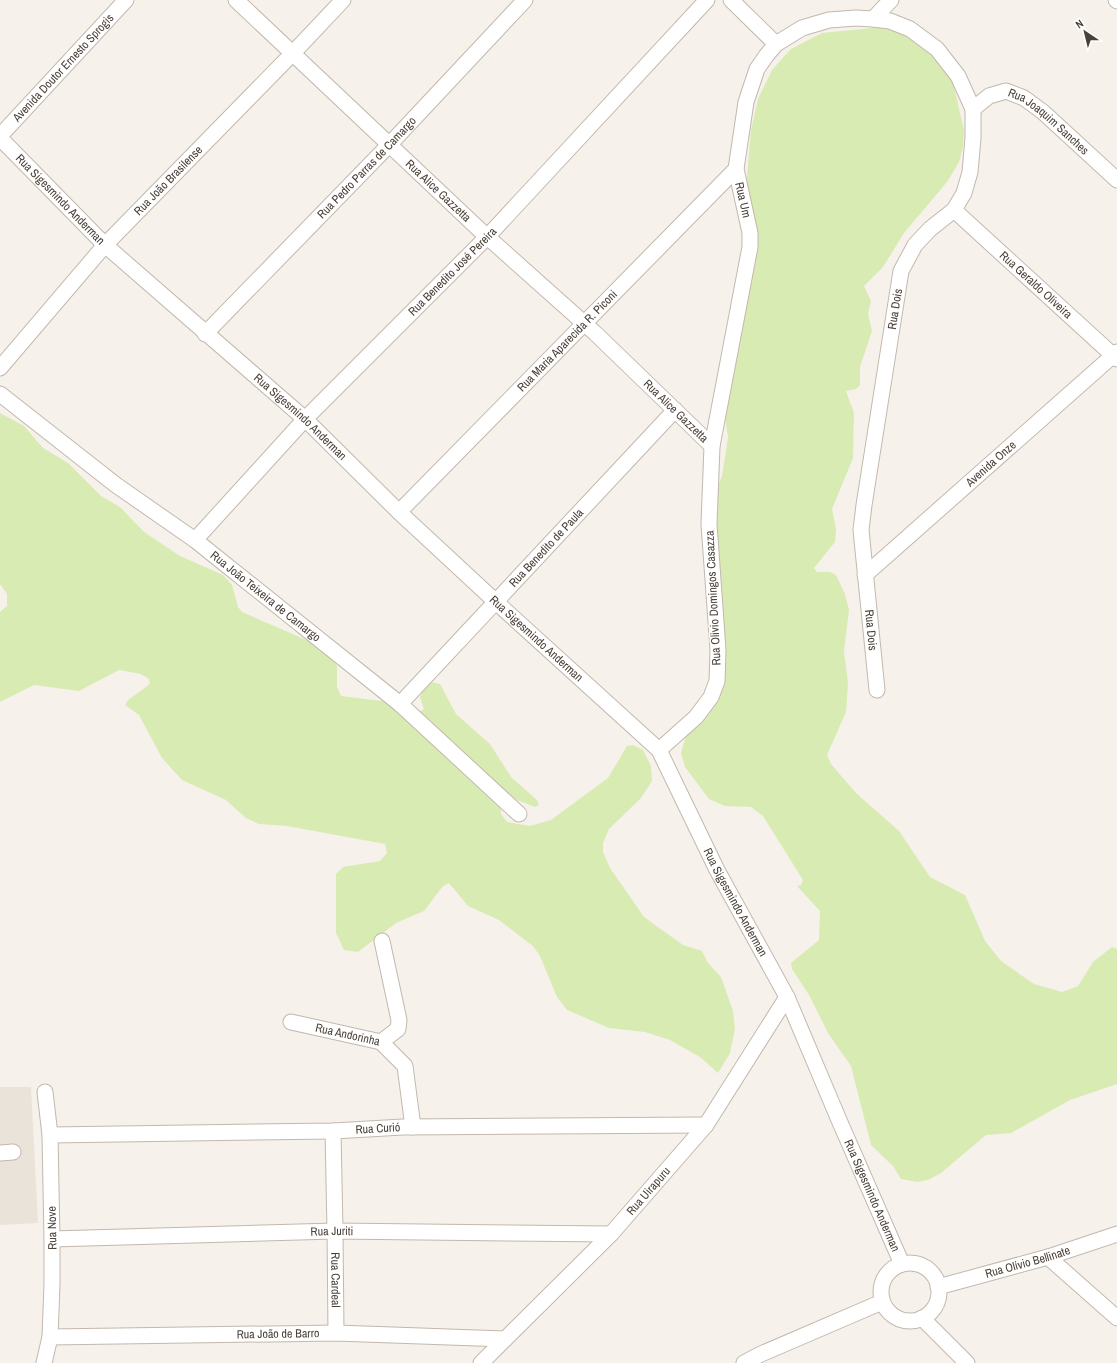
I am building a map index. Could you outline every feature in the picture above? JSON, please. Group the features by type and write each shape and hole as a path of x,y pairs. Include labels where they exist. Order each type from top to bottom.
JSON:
{"street":[{"name":"Avenida Doutor Ernesto Sprogis","path":"0,137 126,0"},
{"name":"Rua Alice Gazzetta","path":"236,0 487,237 584,324 712,446"},
{"name":"Rua João Brasilense","path":"0,368 105,246 343,0"},
{"name":"Rua Pedro Parras de Camargo","path":"205,334 390,144 525,0"},
{"name":"Rua Benedito José Pereira","path":"195,540 306,419 487,237 707,0"},
{"path":"731,0 776,44"},
{"path":"874,19 891,0"},
{"name":"Rua Um","path":"712,446 750,247 750,233 736,169 746,102 757,69 776,44 802,28 829,20 856,18"},
{"name":"Rua Dois","path":"856,18 890,21 910,29 936,49 958,76 973,109 973,138 970,172 964,193 954,210 930,229 915,245 901,270 861,530 877,690"},
{"name":"Rua Joaquim Sanches","path":"973,109 989,96 1006,92 1024,98 1043,112 1117,180"},
{"name":"Rua Sigesmindo Anderman","path":"0,137 105,246 205,334 306,419 399,512 659,750 717,870 787,997 902,1264"},
{"name":"Rua Maria Aparecida R. Piconi","path":"399,512 736,169"},
{"name":"Rua Geraldo Oliveira","path":"954,210 1116,356"},
{"name":"Avenida Onze","path":"865,575 1116,356"},
{"name":"Rua João Teixeira de Camargo","path":"0,394 116,485 195,540 400,704 518,814"},
{"name":"Rua Benedito de Paula","path":"400,704 675,410"},
{"name":"Rua Olivio Domingos Casazza","path":"659,750 696,717 711,698 717,681 718,650 709,524 712,446"},
{"path":"381,1042 398,1029 399,1020 382,941"},
{"name":"Rua Uirapuru","path":"481,1363 611,1234 706,1125 787,997"},
{"name":"Rua Andorinha","path":"291,1022 381,1042 405,1066 413,1127"},
{"name":"Rua Nove","path":"44,1363 50,1337 52,1284 50,1135 45,1092"},
{"name":"Rua Curió","path":"50,1135 333,1132 413,1127 706,1125"},
{"name":"Rua Cardeal","path":"333,1132 336,1333"},
{"name":"Rua Juriti","path":"52,1239 335,1231 611,1234"},
{"name":"Rua Olívio Bellinate","path":"938,1287 1048,1257 1117,1234"},
{"path":"1048,1257 1117,1318"},
{"path":"912,1263 921,1265 929,1270 935,1278 938,1287 938,1296 935,1305 929,1313 922,1318 912,1321 903,1320 894,1316 887,1310 882,1302 880,1293 886,1274 893,1268 902,1264 912,1263"},
{"path":"744,1363 766,1358 882,1302"},
{"path":"922,1318 967,1363"},
{"name":"Rua João de Barro","path":"50,1337 336,1333 505,1338"}],"shaded area":[{"path":"0,1087 31,1087 38,1223 0,1225"}],"green space":[{"path":"892,26 910,31 941,60 954,86 964,131 963,147 959,162 947,182 904,233 883,267 864,286 871,301 868,314 872,331 860,367 860,385 856,389 846,391 854,413 853,458 832,509 836,529 835,542 814,568 817,572 830,572 836,575 845,594 849,610 844,651 848,683 846,712 827,755 831,764 856,793 899,831 930,877 965,895 985,941 1001,961 1034,984 1062,992 1078,986 1093,962 1112,947 1117,949 1117,1084 1070,1100 1011,1133 986,1135 941,1173 928,1180 917,1182 901,1179 893,1166 871,1145 851,1066 828,1033 809,995 792,969 791,963 819,940 820,911 797,886 801,885 803,880 763,816 751,807 725,806 709,799 685,767 681,753 686,735 711,708 713,543 717,519 711,502 722,476 728,437 719,382 750,282 746,188 751,130 758,99 772,70 791,49 822,33"},
{"path":"0,413 24,426 43,448 68,463 101,496 120,507 144,532 180,556 223,575 232,585 238,607 242,612 327,649 337,666 337,687 341,696 390,702 418,713 424,709 420,697 425,686 431,682 440,684 456,714 490,744 511,777 537,800 539,805 535,807 507,796 501,797 501,814 507,822 530,826 551,820 608,778 627,746 633,745 643,750 651,766 652,781 641,798 609,829 603,843 603,852 610,868 644,917 683,945 702,951 708,963 721,977 733,1011 735,1029 730,1053 718,1073 700,1057 670,1040 645,1032 609,1028 567,1010 557,997 540,956 533,946 499,920 468,906 449,883 443,886 424,911 396,923 358,952 344,950 336,933 336,874 343,867 380,861 387,853 385,844 287,826 259,824 246,818 226,800 182,780 162,758 139,715 125,705 128,700 150,684 149,679 141,674 119,670 79,691 34,685 0,702 0,612 7,606 7,594 0,584"}]}
